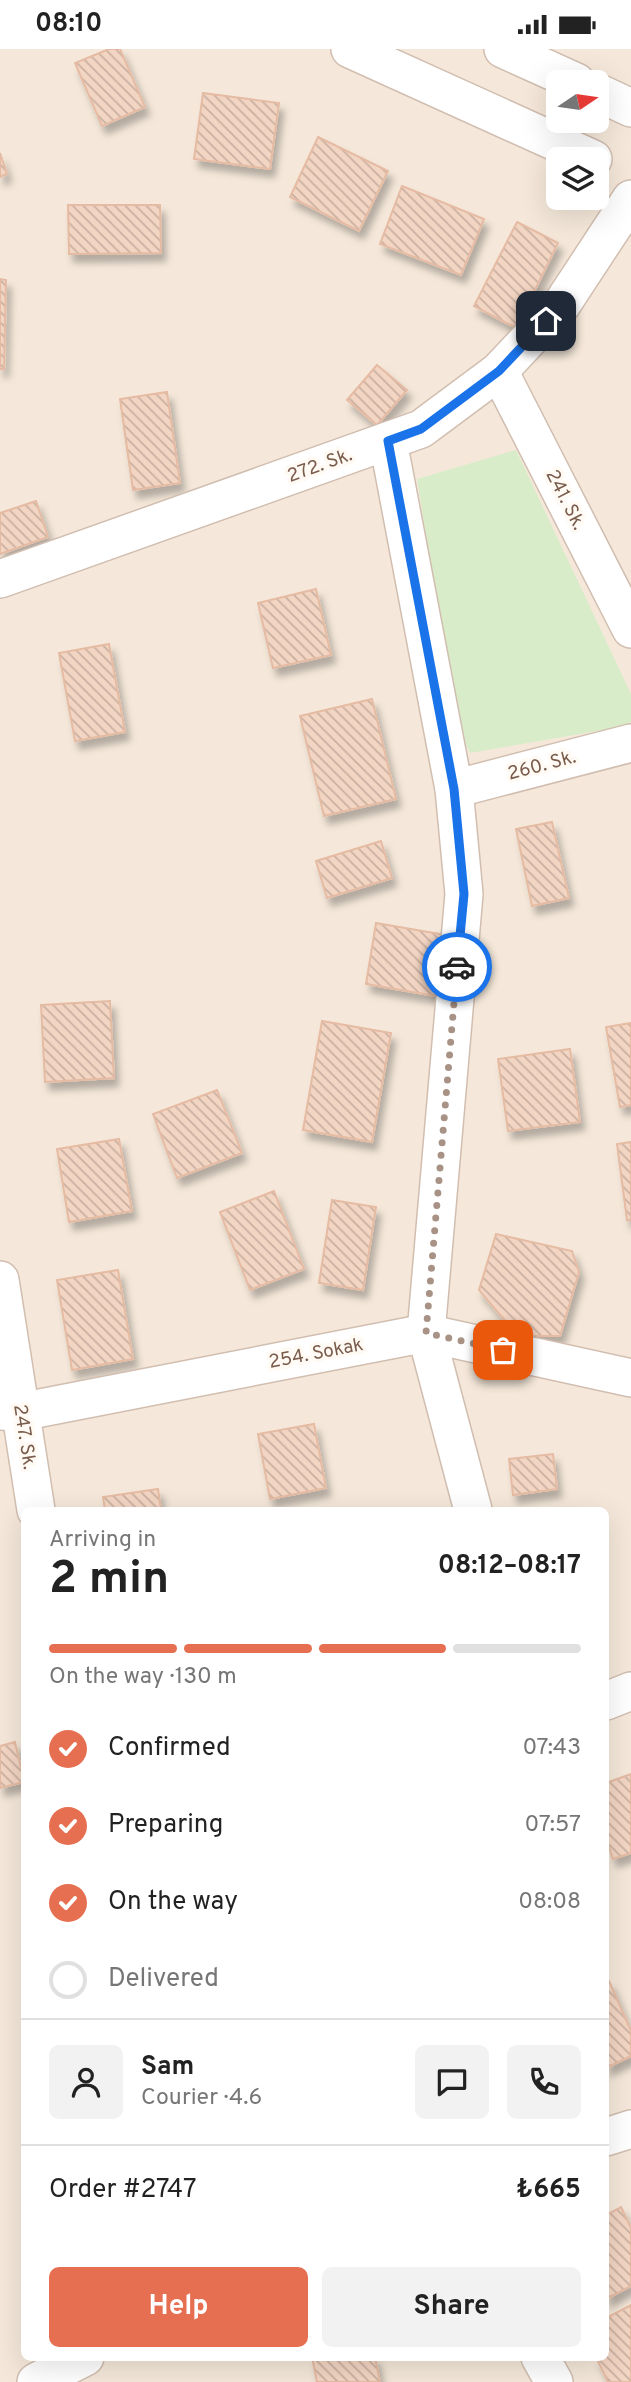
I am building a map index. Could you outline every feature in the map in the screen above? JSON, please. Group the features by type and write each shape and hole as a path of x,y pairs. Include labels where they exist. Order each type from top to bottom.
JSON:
{"street":[{"path":"350,49 566,147"},
{"path":"503,49 549,70"},
{"path":"609,98 631,108"},
{"path":"609,167 631,177"},
{"name":"272. Sk.","path":"0,579 421,429 499,371 562,305 631,199"},
{"name":"241. Sk.","path":"499,371 631,629"},
{"path":"388,441 454,789 464,894 426,1333 472,1507"},
{"name":"260. Sk.","path":"454,789 631,743"},
{"name":"247. Sk.","path":"0,1280 10,1411 35,1507"},
{"name":"254. Sokak","path":"10,1411 426,1333 631,1378"},
{"path":"609,1700 631,1691"},
{"path":"609,2136 631,2129"},
{"path":"36,2382 77,2361"},
{"path":"542,2361 554,2382"}],"shaded area":[{"path":"0,49 631,49 631,2382 0,2382"}],"green space":[{"path":"516,450 631,694 631,722 626,726 470,753 456,724 417,479"}],"building":[{"path":"109,49 120,49 145,107 102,126 75,63"},
{"path":"203,93 279,103 270,169 194,159"},
{"path":"318,137 388,171 359,231 290,197"},
{"path":"0,153 7,174 0,177"},
{"path":"402,186 484,219 461,275 380,244"},
{"path":"68,205 160,205 161,253 69,254"},
{"path":"517,222 558,243 516,328 474,306"},
{"path":"0,279 6,280 4,369 0,369"},
{"path":"377,365 407,390 377,425 347,400"},
{"path":"167,392 180,483 133,490 120,399"},
{"path":"36,501 48,537 0,554 0,513"},
{"path":"316,589 331,655 273,668 258,603"},
{"path":"109,644 125,732 75,741 59,653"},
{"path":"372,699 396,799 324,816 300,716"},
{"path":"552,822 569,898 532,906 516,829"},
{"path":"381,841 392,878 327,898 316,861"},
{"path":"376,923 446,935 436,996 366,984"},
{"path":"110,1001 114,1078 45,1082 41,1005"},
{"path":"322,1021 391,1033 372,1142 303,1130"},
{"path":"631,1023 631,1105 620,1107 606,1027"},
{"path":"570,1049 580,1122 508,1131 498,1059"},
{"path":"217,1090 242,1153 177,1178 153,1114"},
{"path":"119,1139 132,1211 69,1222 57,1149"},
{"path":"631,1142 631,1220 627,1220 617,1144"},
{"path":"274,1191 304,1269 250,1290 220,1212"},
{"path":"332,1200 376,1207 363,1290 319,1283"},
{"path":"496,1234 572,1251 579,1272 560,1336 518,1336 479,1290"},
{"path":"118,1270 133,1359 72,1370 57,1280"},
{"path":"314,1424 326,1488 270,1499 258,1434"},
{"path":"553,1454 557,1489 513,1495 509,1459"},
{"path":"158,1489 161,1507 105,1507 103,1497"},
{"path":"15,1742 21,1783 0,1788 0,1746"},
{"path":"631,1774 631,1853 613,1859 609,1847 609,1782"},
{"path":"609,1981 631,2031 631,2056 609,2067"},
{"path":"621,2207 631,2228 631,2286 609,2297 609,2213"},
{"path":"631,2305 631,2382 608,2382 598,2361 609,2361 609,2316"},
{"path":"313,2361 376,2361 380,2382 317,2382"}],"way so far":[{"path":"457,967 426,1333 503,1350"}],"route":[{"path":"457,967 464,894 454,789 388,441 421,429 499,371 546,321"}]}
